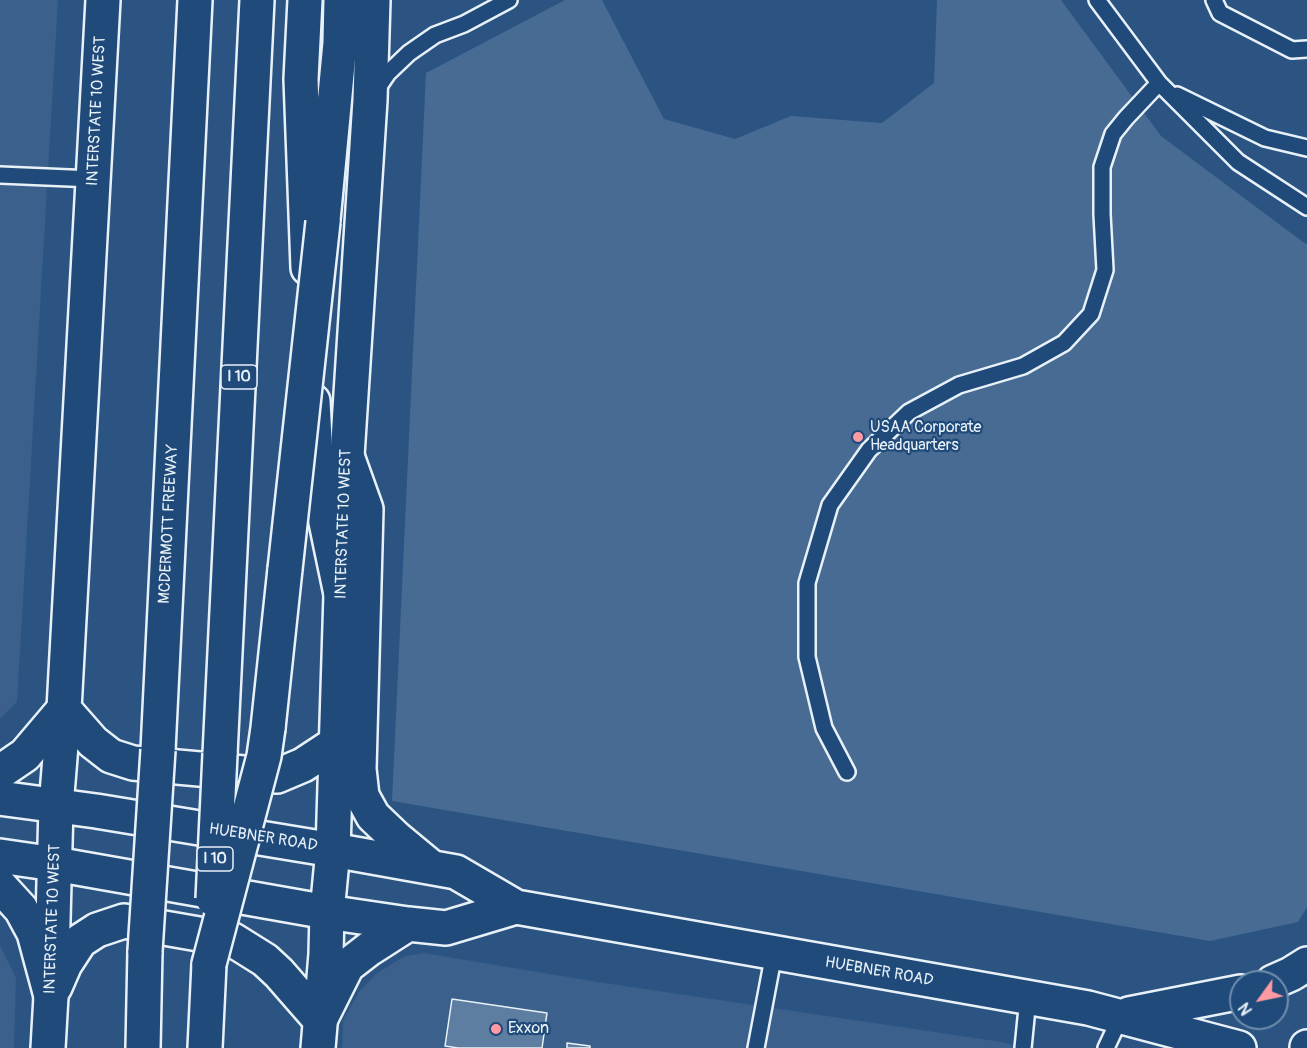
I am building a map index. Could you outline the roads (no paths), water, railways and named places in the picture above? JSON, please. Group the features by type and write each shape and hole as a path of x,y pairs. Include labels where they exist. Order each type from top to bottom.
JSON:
{"main road":[{"name":"INTERSTATE 10 WEST","path":"48,1048 56,806 103,0"},
{"name":"MCDERMOTT FREEWAY","path":"143,1048 145,951 158,750 195,0"},
{"name":"I 10","path":"206,1048 257,0"},
{"path":"305,0 301,79 316,479 341,594"},
{"path":"209,964 264,756 268,728 323,222 340,43 341,0"},
{"name":"INTERSTATE 10 WEST","path":"319,1034 333,850 347,456 370,100 373,0"},
{"path":"347,456 366,508 359,770 362,796 373,816 432,868"},
{"path":"0,772 25,755 63,709 93,742 111,756 133,763 277,776 303,765 338,742"},
{"name":"HUEBNER ROAD","path":"0,798 96,811 456,872 516,907 1088,1008 1239,1048"},
{"name":"HUEBNER ROAD","path":"0,856 327,912 446,928 516,907"},
{"path":"0,886 21,909 34,933 51,996"},
{"path":"51,996 65,964 80,941 97,930 124,921 233,939 265,960 279,973 319,1034"},
{"path":"319,1034 348,966 408,924"},
{"path":"1289,975 1307,964"},
{"path":"1121,1016 1229,994"}],"lane":[{"path":"370,100 388,73 409,53 435,35 464,24 509,0"},
{"path":"1097,0 1159,83 1238,162 1307,207"},
{"path":"1214,0 1220,14 1292,50 1307,49"},
{"path":"1159,83 1185,99 1265,138 1307,148"},
{"path":"847,772 824,728 807,657 807,583 830,505 869,450 909,412 959,386 1023,366 1064,343 1091,314 1105,270 1102,167 1113,134 1159,83"},
{"path":"0,175 93,179"},
{"path":"756,1048 774,953"},
{"path":"1023,1048 1028,998"},
{"path":"1106,1048 1121,1016"}],"place":[{"name":"USAA Corporate Headquarters","path":"858,437"},
{"name":"Exxon","path":"496,1029"}]}
